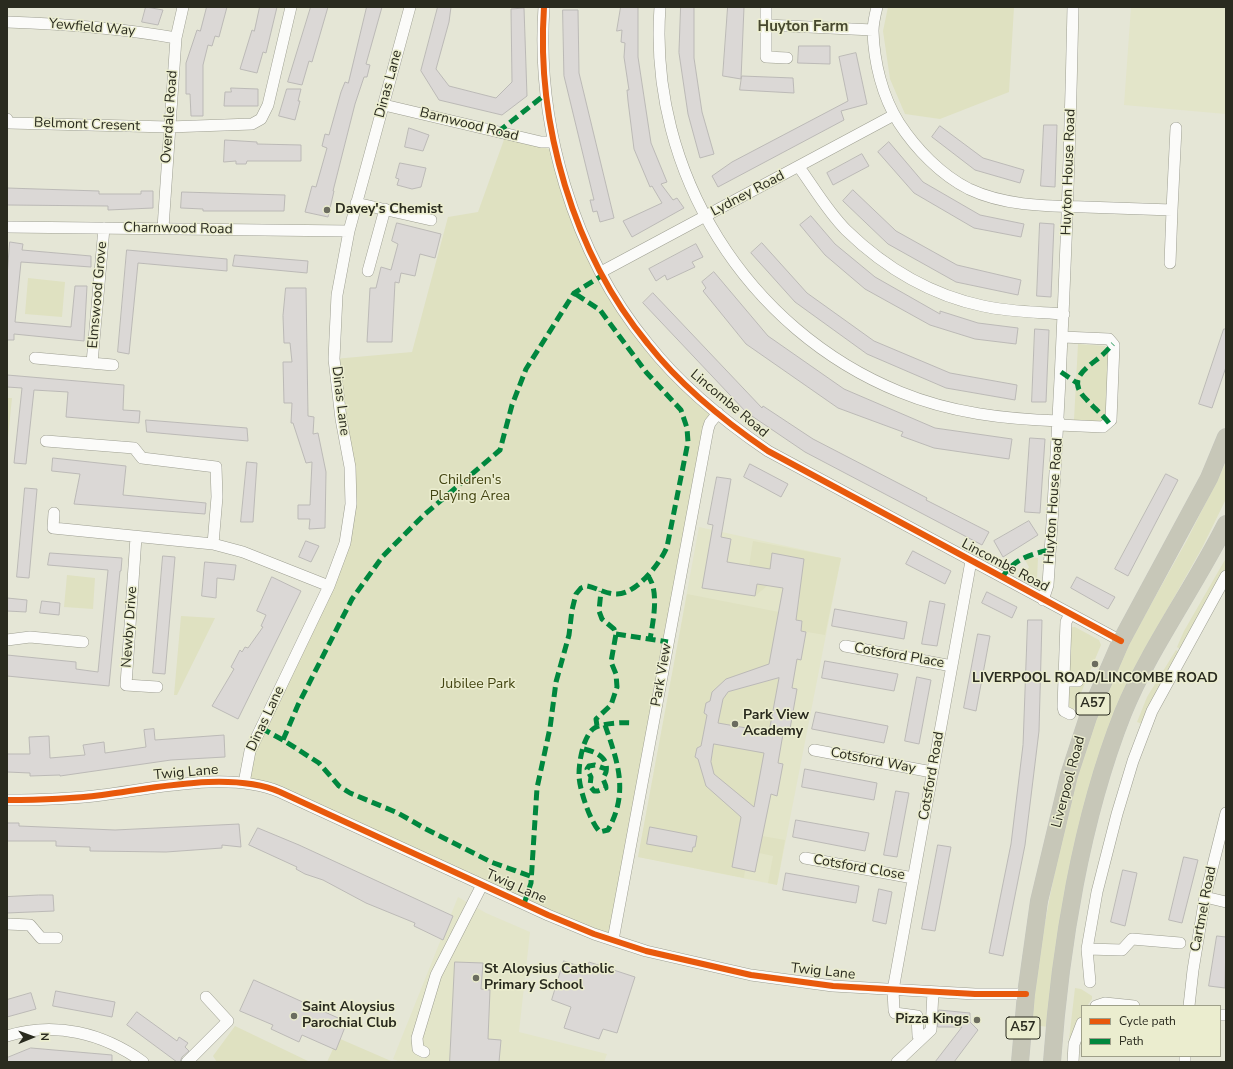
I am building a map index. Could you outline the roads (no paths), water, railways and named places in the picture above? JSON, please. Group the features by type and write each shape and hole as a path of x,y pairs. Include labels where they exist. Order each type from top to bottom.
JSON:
{"highway":[{"name":"Liverpool Road","path":"1020,1062 1026,994 1039,901 1069,775 1096,695 1121,641 1209,478 1226,437"},
{"name":"Liverpool Road","path":"1052,1062 1059,989 1076,878 1088,821 1124,713 1226,524"}],"street":[{"name":"Overdale Road","path":"163,228 176,38 183,7"},
{"path":"169,127 245,126 261,119 268,105 291,7"},
{"name":"Dinas Lane","path":"244,782 250,751 329,586 345,543 351,504 350,467 341,418 334,358 337,295 356,203 410,7"},
{"name":"Lincombe Road","path":"544,7 544,66 548,109 554,142 574,210 601,272 630,320 648,345 681,380 718,414 752,440 790,464 1121,641"},
{"path":"660,7 660,63 666,109 681,164 705,217 731,260 762,297 815,344 856,371 900,392 962,412 1010,419 1059,423"},
{"path":"766,7 766,57 787,58"},
{"path":"877,7 873,30 878,68 884,93 894,115 905,132 922,152 948,175 969,188 991,197 1014,202 1068,206 1172,210"},
{"name":"Huyton House Road","path":"1043,600 1048,585 1059,423 1068,206 1073,7"},
{"name":"Yewfield Way","path":"7,22 63,24 132,31 176,38"},
{"path":"766,25 873,30"},
{"name":"Barnwood Road","path":"384,104 541,142 554,142"},
{"name":"Lydney Road","path":"601,272 894,115"},
{"name":"Belmont Cresent","path":"7,119 9,123 169,127"},
{"path":"1170,263 1176,128"},
{"path":"799,167 828,209 846,230 898,273 945,295 983,306 1064,314"},
{"path":"356,203 431,220"},
{"path":"368,271 385,209"},
{"name":"Charnwood Road","path":"7,227 349,231"},
{"name":"Elmswood Grove","path":"92,363 104,228"},
{"name":"Huyton House Road","path":"1059,423 1103,427 1111,420 1114,345 1109,339 1063,337"},
{"name":"Elmswood Grove","path":"35,358 113,365"},
{"name":"Park View","path":"613,940 708,429 710,423 718,414"},
{"path":"46,441 134,448 142,458 216,467 217,497 213,544"},
{"path":"54,513 53,528 213,544 243,552 329,586"},
{"name":"Newby Drive","path":"136,537 126,685 157,687"},
{"name":"Cotsford Road","path":"918,1036 917,1016 895,1013 893,990 971,561"},
{"path":"1090,982 1087,949 1104,859 1130,769 1152,711 1226,576"},
{"path":"1070,614 1066,622 1063,707 1064,711 1070,714"},
{"path":"7,640 30,637 83,642"},
{"name":"Cotsford Place","path":"845,646 952,666"},
{"path":"1064,681 1078,681"},
{"name":"Cotsford Way","path":"814,750 932,772"},
{"name":"Twig Lane","path":"7,800 75,798 218,782 244,782 260,785 280,792 574,926 613,940 676,958 751,974 833,986 1000,995 1026,994"},
{"name":"Cartmel Road","path":"1189,1005 1193,970 1205,897 1226,814"},
{"name":"Cotsford Close","path":"804,858 913,878"},
{"path":"424,1052 418,1049 417,1038 436,975 482,885"},
{"path":"1205,897 1226,902"},
{"path":"7,924 30,925 41,938 57,938"},
{"path":"1087,949 1122,950 1132,939 1180,943"},
{"path":"897,1062 931,1030 933,992"},
{"path":"187,1062 228,1021 206,997"},
{"path":"1097,1005 1105,1003 1124,1005"},
{"path":"1073,1062 1074,1044 1081,1026"},
{"path":"7,1036 39,1030 72,1031 113,1043 143,1062"}],"place":[{"name":"Davey's Chemist","path":"327,210"},
{"name":"LIVERPOOL ROAD/LINCOMBE ROAD","path":"1095,664"},
{"name":"Park View Academy","path":"735,724"},
{"name":"St Aloysius Catholic Primary School","path":"476,978"},
{"name":"Saint Aloysius Parochial Club","path":"294,1016"},
{"name":"Pizza Kings","path":"977,1020"}],"district":[{"name":"Huyton Farm","path":"803,27"}],"park label":[{"name":"Children's Playing Area","path":"470,490"},
{"name":"Jubilee Park","path":"478,685"}]}
